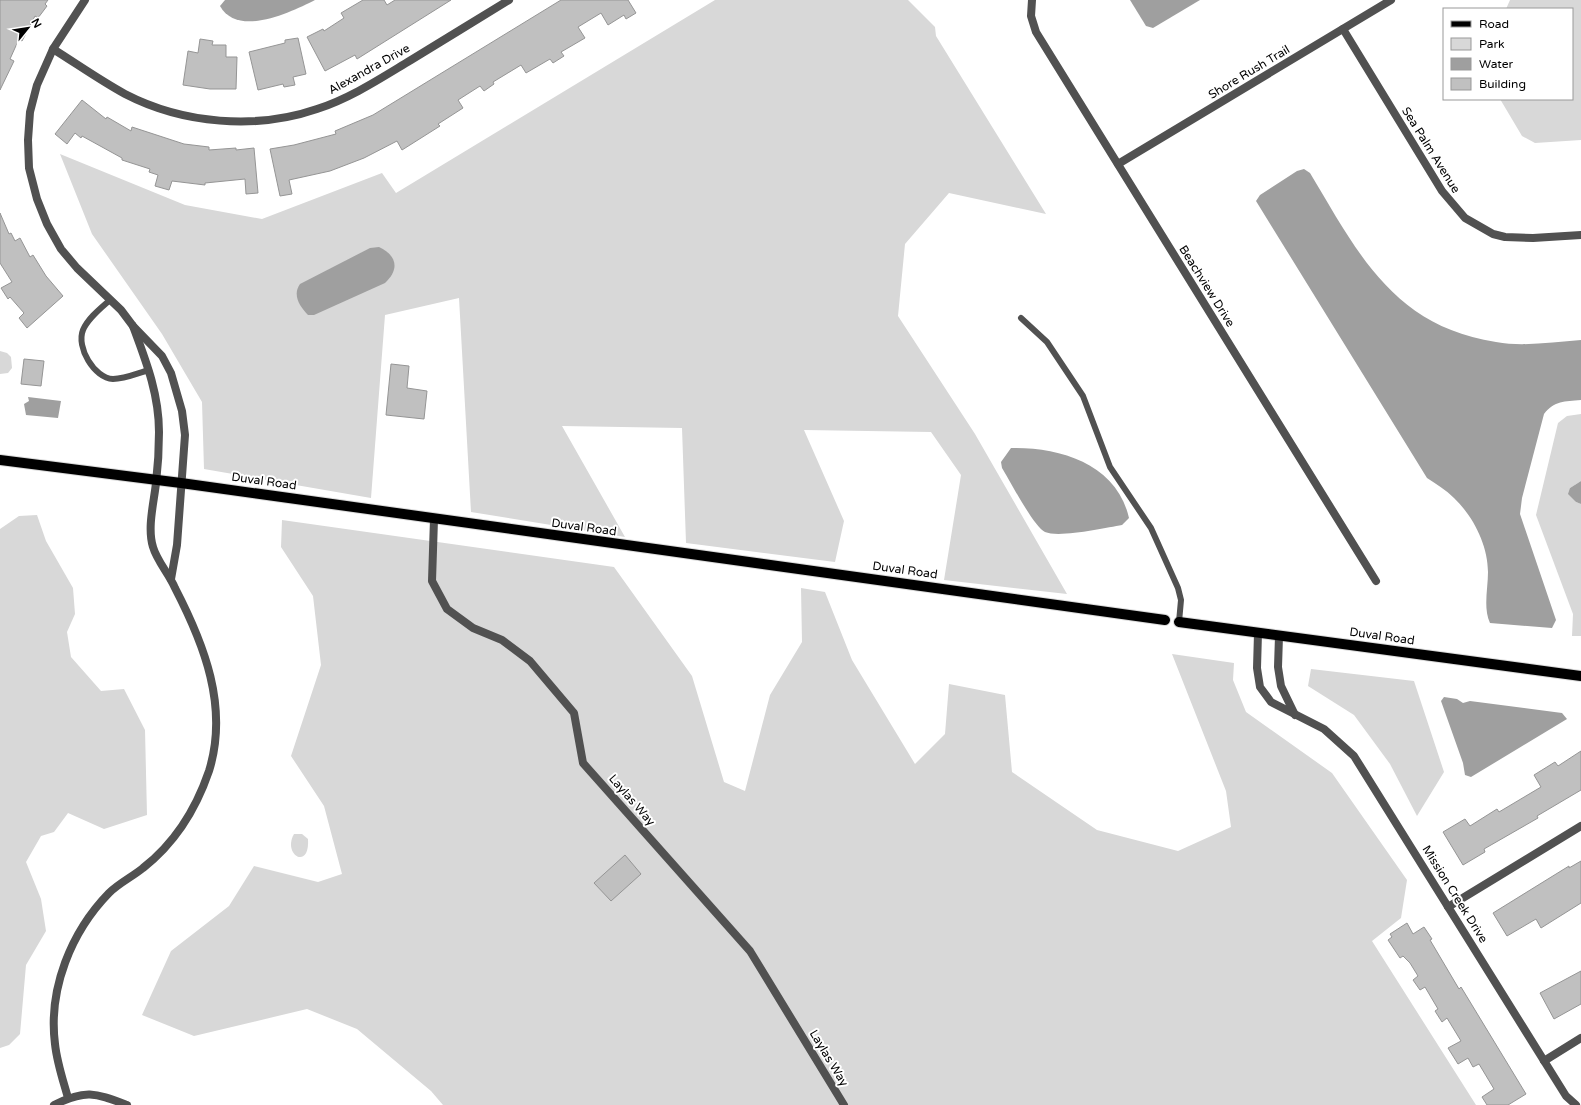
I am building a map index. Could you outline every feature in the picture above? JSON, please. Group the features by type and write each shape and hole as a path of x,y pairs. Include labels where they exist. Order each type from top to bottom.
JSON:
{"main road":[{"name":"Duval Road","path":"0,460 181,483 1165,620"},
{"name":"Duval Road","path":"1179,622 1581,676"}],"street":[{"path":"85,0 53,49 36,85 30,112 30,168 36,197 47,224 61,249 77,268 121,310 133,326 162,356 172,373 182,411 185,436 177,545 171,579"},
{"name":"Alexandra Drive","path":"53,49 126,94 150,105 183,115 210,120 236,122 263,121 316,110 344,98 372,84 509,0"},
{"name":"Beachview Drive","path":"1032,0 1032,16 1036,32 1376,581"},
{"name":"Shore Rush Trail","path":"1118,164 1391,0"},
{"name":"Sea Palm Avenue","path":"1343,30 1442,191 1465,218 1493,234 1505,237 1533,238 1581,235"},
{"path":"68,1098 55,1043 54,1019 56,994 69,951 80,930 110,893 159,854 183,825 199,796 213,751 216,730 216,708 206,655 195,626 153,547 151,530 159,431 156,399 149,370 133,326"},
{"name":"Laylas Way","path":"434,519 432,581 447,609 473,628 502,640 530,660 574,713 583,763 750,951 844,1105"},
{"name":"Mission Creek Drive","path":"1258,632 1257,668 1260,687 1271,702 1324,729 1354,756 1566,1096 1576,1105"},
{"path":"1279,636 1278,667 1281,686 1295,715"},
{"path":"1448,907 1581,826"},
{"path":"1544,1061 1581,1038"},
{"path":"54,1105 68,1098 83,1094 101,1095 127,1105"}],"lane":[{"path":"110,300 90,319 83,330 82,343 88,359 99,374 113,379 149,370"},
{"path":"1021,318 1047,342 1083,396 1110,466 1151,528 1178,588 1180,600 1179,622"}],"green space":[{"path":"715,0 908,0 935,27 936,36 1046,214 949,193 905,244 898,316 975,434 1067,594 944,580 961,475 931,432 804,430 844,521 835,562 686,543 682,428 562,426 625,537 471,512 459,298 385,315 371,498 204,469 202,402 162,334 92,234 60,154 185,205 262,219 382,173 396,193"},
{"path":"1510,0 1581,0 1581,140 1535,143 1522,136 1501,100 1573,100 1573,8 1506,8"},
{"path":"0,351 7,353 11,357 12,368 8,373 0,374"},
{"path":"1581,414 1581,481 1570,488 1576,502 1581,504 1581,636 1572,636 1573,614 1536,515 1558,423 1567,416"},
{"path":"37,515 46,541 73,588 75,614 67,632 71,657 101,691 124,689 145,730 147,815 104,829 68,813 54,832 41,836 26,862 41,899 46,931 26,965 20,1034 9,1045 0,1048 0,529 19,516"},
{"path":"282,520 614,567 692,676 724,782 745,791 770,695 802,642 801,588 825,592 852,660 915,764 945,734 949,684 1005,695 1012,772 1097,830 1178,851 1231,827 1226,791 1172,654 1234,663 1233,680 1246,712 1332,773 1407,880 1401,918 1372,941 1476,1105 443,1105 431,1091 357,1029 307,1009 194,1036 142,1015 171,951 229,906 254,866 318,882 342,874 324,806 291,756 321,665 313,596 281,547"},
{"path":"1311,669 1414,681 1444,772 1417,816 1390,764 1354,715 1308,686"},
{"path":"294,834 302,834 308,839 305,855 301,857 297,856 291,848 291,842"}],"water":[{"path":"225,0 315,0 279,16 265,20 252,21 239,20 228,15 220,6"},
{"path":"1130,0 1200,0 1153,28 1146,26"},
{"path":"1304,169 1310,173 1345,231 1382,282 1405,303 1430,320 1460,333 1496,342 1538,344 1581,340 1581,400 1560,402 1548,409 1544,414 1522,498 1520,514 1556,620 1552,628 1490,623 1486,605 1488,572 1487,562 1482,541 1473,522 1454,498 1427,478 1256,201 1260,195 1297,171"},
{"path":"379,247 390,255 394,264 393,273 385,283 314,315 308,315 305,312 297,297 300,284 370,248"},
{"path":"28,397 61,401 58,418 26,415 24,404 29,401"},
{"path":"1011,448 1048,451 1067,455 1084,462 1099,472 1112,484 1122,499 1129,518 1122,525 1094,530 1061,534 1045,532 1035,522 1002,468 1001,462"},
{"path":"1581,481 1581,504 1576,502 1568,494 1570,488"},
{"path":"1444,697 1457,699 1463,703 1470,701 1562,713 1567,719 1471,777 1465,775 1463,763 1441,701"}],"building":[{"path":"0,0 48,0 45,4 47,6 38,18 35,16 22,41 19,39 10,59 14,61 0,90"},
{"path":"363,0 384,0 387,5 395,0 451,0 357,59 355,55 325,71 307,37 323,29 324,31 344,18 341,13"},
{"path":"561,0 628,0 636,13 626,19 624,15 608,25 601,13 578,27 585,38 561,52 564,56 553,63 550,59 526,73 521,65 493,82 494,84 484,91 480,86 458,100 463,108 438,124 440,126 402,150 397,141 364,158 330,171 289,180 292,194 280,196 270,149 294,145 336,134 335,131 373,115"},
{"path":"298,38 306,74 293,77 295,85 284,87 283,84 258,90 249,52 285,43 285,40"},
{"path":"200,39 213,41 212,45 226,45 226,57 237,57 236,89 210,89 183,85 188,51 198,53"},
{"path":"82,100 106,119 107,117 131,131 132,127 184,144 209,147 209,150 254,148 258,193 246,194 245,179 205,183 205,185 172,181 169,190 155,186 158,175 149,172 150,169 122,160 122,158 82,136 81,138 75,133 67,144 55,134"},
{"path":"0,213 9,234 11,233 15,241 20,238 30,257 33,255 46,276 63,296 27,328 19,318 24,313 10,297 8,299 1,288 12,282 0,263"},
{"path":"24,359 44,361 41,386 21,384"},
{"path":"391,364 409,366 407,388 427,391 424,419 386,415"},
{"path":"1581,751 1581,790 1537,816 1538,818 1484,849 1485,852 1463,865 1443,832 1465,819 1470,826 1497,809 1499,812 1541,787 1534,775 1555,762 1558,766"},
{"path":"625,855 641,874 611,901 594,883"},
{"path":"1581,861 1581,903 1541,928 1536,919 1507,936 1493,913 1569,866 1569,868"},
{"path":"1407,923 1413,934 1424,927 1459,989 1461,987 1526,1094 1508,1105 1487,1105 1482,1097 1494,1089 1479,1064 1473,1067 1468,1058 1458,1064 1448,1048 1461,1041 1447,1018 1442,1022 1435,1011 1438,1009 1425,987 1420,990 1413,980 1418,976 1410,963 1403,956 1400,958 1388,940 1392,937 1390,934"},
{"path":"1581,971 1581,1004 1554,1019 1540,993"}]}
